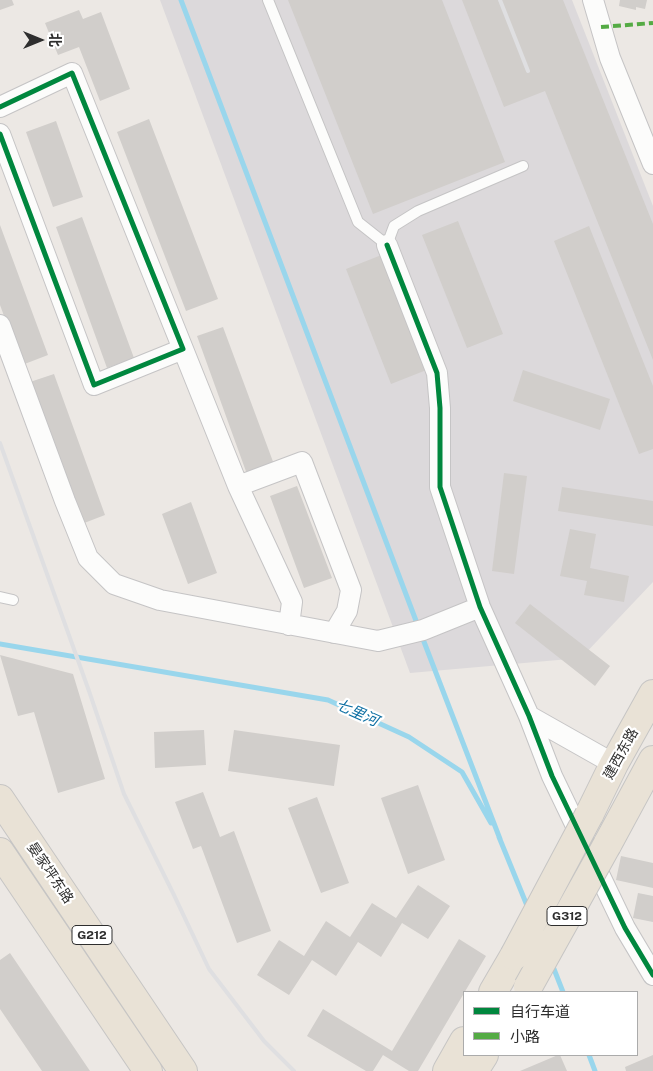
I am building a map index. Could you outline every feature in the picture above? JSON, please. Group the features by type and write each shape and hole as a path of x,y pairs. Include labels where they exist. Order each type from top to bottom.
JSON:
{"highway":[{"name":"建西东路","path":"494,991 653,694"},
{"name":"G312","path":"526,990 653,760"},
{"name":"晏家坪东路","path":"0,799 183,1071"},
{"name":"G212","path":"0,852 148,1071"},
{"path":"447,1071 463,1043"},
{"path":"474,1071 483,1056"}],"street":[{"path":"593,0 610,58 653,164"},
{"path":"0,106 72,73 238,486 292,602 289,625"},
{"path":"0,134 94,385 183,349"},
{"path":"387,245 437,373 440,408 440,487 473,610 529,716 552,776 621,919 653,975"},
{"path":"0,324 88,558 114,584 160,600 378,641 423,630 473,610"},
{"path":"238,486 302,462 351,590 347,611 334,633"},
{"path":"529,716 614,764"}],"lane":[{"path":"268,0 358,222 387,245 394,226 418,211 523,166"},
{"path":"0,597 13,600"}],"shaded area":[{"path":"160,0 572,0 653,206 653,582 581,658 410,673"}],"building":[{"path":"0,0 12,0 14,5 0,10"},
{"path":"288,0 442,0 505,162 373,214"},
{"path":"462,0 563,0 653,224 653,360 545,91 504,107"},
{"path":"620,0 647,0 645,9 636,7 636,10 619,6"},
{"path":"79,10 83,19 101,12 130,89 100,101 79,47 58,55 45,23"},
{"path":"149,119 218,299 186,311 117,132"},
{"path":"56,121 83,197 53,207 26,132"},
{"path":"82,217 134,358 107,368 56,227"},
{"path":"458,221 503,334 467,348 422,235"},
{"path":"0,225 48,355 22,365 0,305"},
{"path":"589,226 653,386 653,449 639,454 554,241"},
{"path":"384,254 429,369 391,384 346,269"},
{"path":"223,327 275,467 248,477 197,336"},
{"path":"523,370 610,399 600,430 513,401"},
{"path":"54,374 105,515 79,525 27,383"},
{"path":"504,473 527,476 514,574 492,571"},
{"path":"297,486 332,578 304,588 270,496"},
{"path":"562,487 653,501 653,526 558,511"},
{"path":"191,502 217,573 188,584 162,514"},
{"path":"570,529 596,534 590,568 629,576 624,602 584,595 587,581 560,576"},
{"path":"530,604 610,666 595,686 515,623"},
{"path":"0,655 73,674 105,779 58,793 34,712 18,716"},
{"path":"204,730 206,765 155,768 154,732"},
{"path":"234,730 340,745 334,786 228,771"},
{"path":"418,785 445,860 408,874 381,798"},
{"path":"203,792 220,837 234,831 271,931 237,943 201,846 193,849 175,802"},
{"path":"317,797 349,883 321,893 288,808"},
{"path":"621,856 653,863 653,888 616,880"},
{"path":"418,885 450,906 428,939 402,923 381,957 358,942 336,976 312,960 289,995 257,975 279,940 304,956 326,921 350,937 372,903 396,918"},
{"path":"638,893 653,896 653,922 633,918"},
{"path":"459,939 486,956 465,991 463,991 463,995 418,1071 409,1071 383,1055 373,1071 366,1071 307,1036 323,1009 392,1051"},
{"path":"10,953 90,1071 42,1071 0,1009 0,960"},
{"path":"653,1055 653,1071 626,1071 625,1067"},
{"path":"556,1056 560,1056 567,1071 520,1071"}],"waterway":[{"path":"181,0 418,626"},
{"path":"421,634 500,839"},
{"name":"七里河","path":"0,644 328,700 409,737 462,772 491,823"},
{"name":"七里河","path":"499,837 528,908"},
{"name":"七里河","path":"552,964 563,991"},
{"name":"七里河","path":"589,1056 595,1071"}],"railway":[{"path":"500,0 528,71"},
{"path":"0,443 124,794 209,969 264,1041 294,1071"}],"marked path":[{"path":"601,27 653,23"}],"cycle path":[{"path":"0,107 72,73 183,349 94,385 0,134"},
{"path":"387,245 437,373 440,408 440,487 480,607 529,716 552,776 625,928 653,975"}]}
